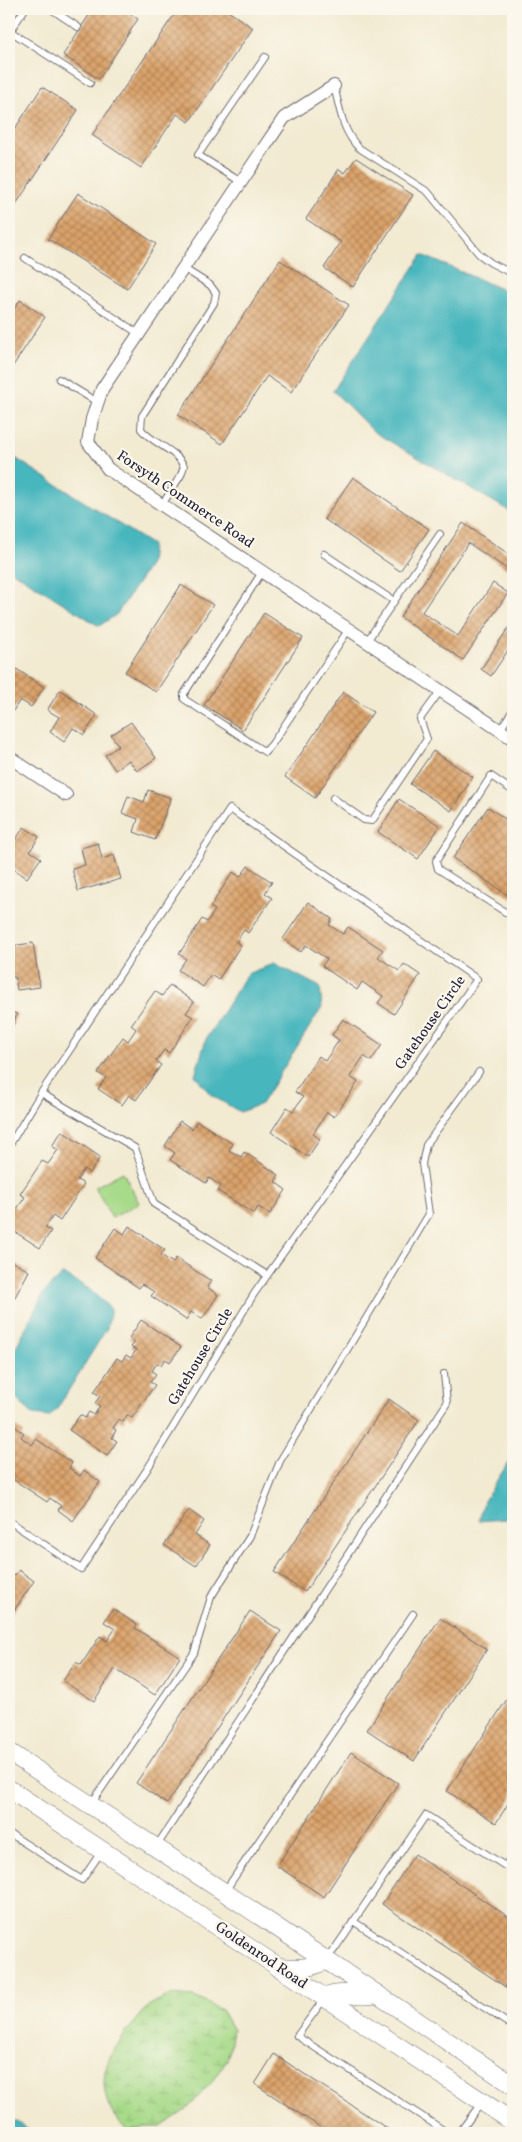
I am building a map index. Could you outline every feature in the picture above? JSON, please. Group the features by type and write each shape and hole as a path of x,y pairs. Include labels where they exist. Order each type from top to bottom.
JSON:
{"main road":[{"path":"9,1752 224,1892 513,2085"},
{"name":"Goldenrod Road","path":"9,1788 513,2122"},
{"path":"277,1966 307,1968 325,1960"},
{"path":"324,1998 341,1993 350,1993 366,1998 377,1994"}],"street":[{"name":"Forsyth Commerce Road","path":"334,86 284,118 102,388 92,419 88,442 108,469 513,739"},
{"path":"9,757 66,795"}],"lane":[{"path":"25,9 10,31 90,83"},
{"path":"50,9 78,27"},
{"path":"241,182 198,155 265,57"},
{"path":"334,86 344,128 350,139 360,148 428,192 479,254 491,263 513,274"},
{"path":"25,258 139,334"},
{"path":"162,505 181,475 184,466 179,457 147,437 140,428 142,416 214,303 216,293 210,285 183,268"},
{"path":"59,379 97,402"},
{"path":"367,641 440,534"},
{"path":"324,554 394,601"},
{"path":"262,572 184,694 184,699 265,752 349,629"},
{"path":"333,798 364,820 372,821 427,739 420,719 441,690"},
{"path":"500,730 513,710"},
{"path":"513,791 492,776 436,861 438,869 513,917"},
{"name":"Gatehouse Circle","path":"9,1146 41,1093 230,809 477,979 267,1275 148,1468 81,1569 9,1521"},
{"path":"90,1806 194,1653 211,1597 250,1536 280,1462 429,1214 422,1164 426,1145 479,1072"},
{"path":"41,1093 135,1148 154,1204 267,1275"},
{"path":"155,1848 447,1403 444,1374"},
{"path":"224,1892 413,1614"},
{"path":"325,1960 334,1950 426,1815 505,1866 513,1855"},
{"path":"9,1833 82,1880 102,1851"},
{"path":"353,1921 509,2024"},
{"path":"324,1998 297,2036 448,2133"},
{"path":"459,2133 482,2101"}],"green space":[{"path":"123,1172 139,1203 112,1218 95,1187"},
{"path":"171,1995 194,1997 221,2010 233,2030 228,2058 211,2083 187,2109 161,2127 144,2127 130,2132 123,2127 113,2113 106,2098 104,2081 106,2067 125,2034 140,2015 150,2005"}],"water":[{"path":"422,255 513,294 513,513 374,432 333,391"},
{"path":"9,454 152,545 150,564 117,614 99,626 9,569"},
{"path":"274,963 320,987 322,1007 261,1104 240,1112 211,1095 195,1075 206,1039 247,974"},
{"path":"63,1274 89,1289 111,1309 107,1328 57,1409 49,1417 34,1415 18,1401 9,1382 14,1351 44,1292"},
{"path":"513,1455 513,1518 479,1521 484,1501"},
{"path":"9,2117 33,2133 9,2133"}],"building":[{"path":"93,9 123,9 138,19 99,79 63,55"},
{"path":"178,9 225,9 253,28 189,122 177,114 141,168 92,135"},
{"path":"42,87 78,110 9,215 9,138"},
{"path":"356,158 413,195 353,287 324,268 341,242 306,219 339,169 345,173"},
{"path":"78,193 156,244 127,289 48,239"},
{"path":"280,260 349,305 291,392 267,376 222,444 178,415"},
{"path":"20,300 45,317 11,369 9,367 9,317"},
{"path":"353,477 429,529 400,571 324,519"},
{"path":"463,523 513,557 513,573 468,543 422,612 458,636 493,583 508,593 463,660 400,617"},
{"path":"181,585 213,605 156,692 125,672"},
{"path":"264,613 303,638 243,730 204,705"},
{"path":"513,621 513,643 491,676 481,669"},
{"path":"9,664 44,687 31,707 20,700 11,714 9,713"},
{"path":"60,690 97,715 84,735 73,728 64,742 50,732 59,717 47,710"},
{"path":"343,692 373,712 315,798 285,777"},
{"path":"131,722 156,758 137,771 129,760 115,770 105,755 119,746 111,735"},
{"path":"433,751 473,777 451,811 410,784"},
{"path":"148,790 171,798 155,840 134,832 138,819 122,813 128,796 144,802"},
{"path":"399,799 440,826 418,859 378,832"},
{"path":"488,807 513,824 513,899 453,858"},
{"path":"24,827 39,837 30,851 41,858 27,878 9,866 9,838 14,842"},
{"path":"98,843 102,859 114,855 121,879 78,891 72,869 85,865 81,848"},
{"path":"248,866 272,882 265,893 272,898 248,933 244,930 236,942 241,945 218,980 211,975 203,987 178,970 186,959 179,954 202,919 207,922 215,910 210,907 233,872 240,877"},
{"path":"308,902 332,919 329,925 343,934 348,927 383,950 378,957 399,971 404,964 420,975 394,1014 378,1003 383,996 362,982 357,990 322,966 327,959 306,945 301,952 283,939"},
{"path":"33,943 40,987 17,990 15,977 9,977 10,946"},
{"path":"170,985 194,1002 186,1013 193,1017 169,1053 164,1050 156,1061 161,1065 136,1100 129,1095 122,1105 98,1089 106,1078 98,1073 123,1037 128,1041 136,1029 131,1025 155,991 162,996"},
{"path":"9,1011 17,1014 9,1035"},
{"path":"343,1019 382,1045 371,1061 364,1056 350,1077 358,1082 334,1117 327,1112 313,1134 320,1139 308,1157 271,1132 287,1107 293,1111 303,1097 295,1092 319,1056 325,1061 339,1040 332,1035"},
{"path":"180,1121 192,1129 197,1121 233,1144 229,1150 241,1157 244,1152 279,1175 275,1182 286,1190 270,1214 258,1207 254,1214 218,1191 221,1186 209,1178 206,1183 170,1160 175,1153 165,1146"},
{"path":"62,1131 100,1157 90,1173 84,1169 77,1180 84,1184 60,1221 53,1216 45,1228 51,1231 40,1248 9,1228 9,1210 12,1205 17,1209 25,1197 20,1194 42,1161 48,1164 58,1150 52,1146"},
{"path":"129,1226 165,1250 161,1255 173,1263 176,1258 211,1281 207,1287 218,1295 202,1319 191,1312 186,1320 151,1296 154,1292 142,1284 139,1288 95,1258 115,1228 124,1234"},
{"path":"9,1260 29,1271 9,1308"},
{"path":"141,1320 181,1347 170,1362 165,1359 161,1365 157,1363 152,1371 156,1374 150,1382 155,1385 132,1418 127,1415 123,1422 119,1419 113,1428 116,1430 112,1438 117,1441 107,1456 69,1430 80,1415 85,1418 89,1412 94,1415 100,1406 95,1403 100,1396 94,1392 117,1358 122,1361 126,1355 131,1358 136,1350 131,1347 135,1342 129,1338"},
{"path":"389,1399 419,1420 305,1592 274,1572"},
{"path":"9,1422 24,1433 21,1437 32,1445 36,1439 72,1463 69,1468 80,1476 84,1470 100,1482 73,1521 58,1510 61,1506 50,1498 47,1502 11,1478 14,1473 9,1470"},
{"path":"189,1510 204,1521 195,1535 210,1545 196,1566 164,1545"},
{"path":"19,1570 34,1581 9,1618 9,1572 14,1576"},
{"path":"113,1609 137,1625 135,1628 180,1657 155,1695 115,1669 94,1701 63,1681 76,1662 81,1665 100,1636 107,1641 115,1629 104,1622"},
{"path":"250,1611 281,1631 167,1804 136,1783"},
{"path":"440,1618 487,1649 414,1761 367,1730"},
{"path":"513,1690 513,1796 496,1823 447,1791"},
{"path":"351,1752 398,1783 324,1897 277,1866"},
{"path":"415,1854 513,1920 513,1992 382,1904"},
{"path":"274,2054 394,2133 329,2133 255,2084"}]}
